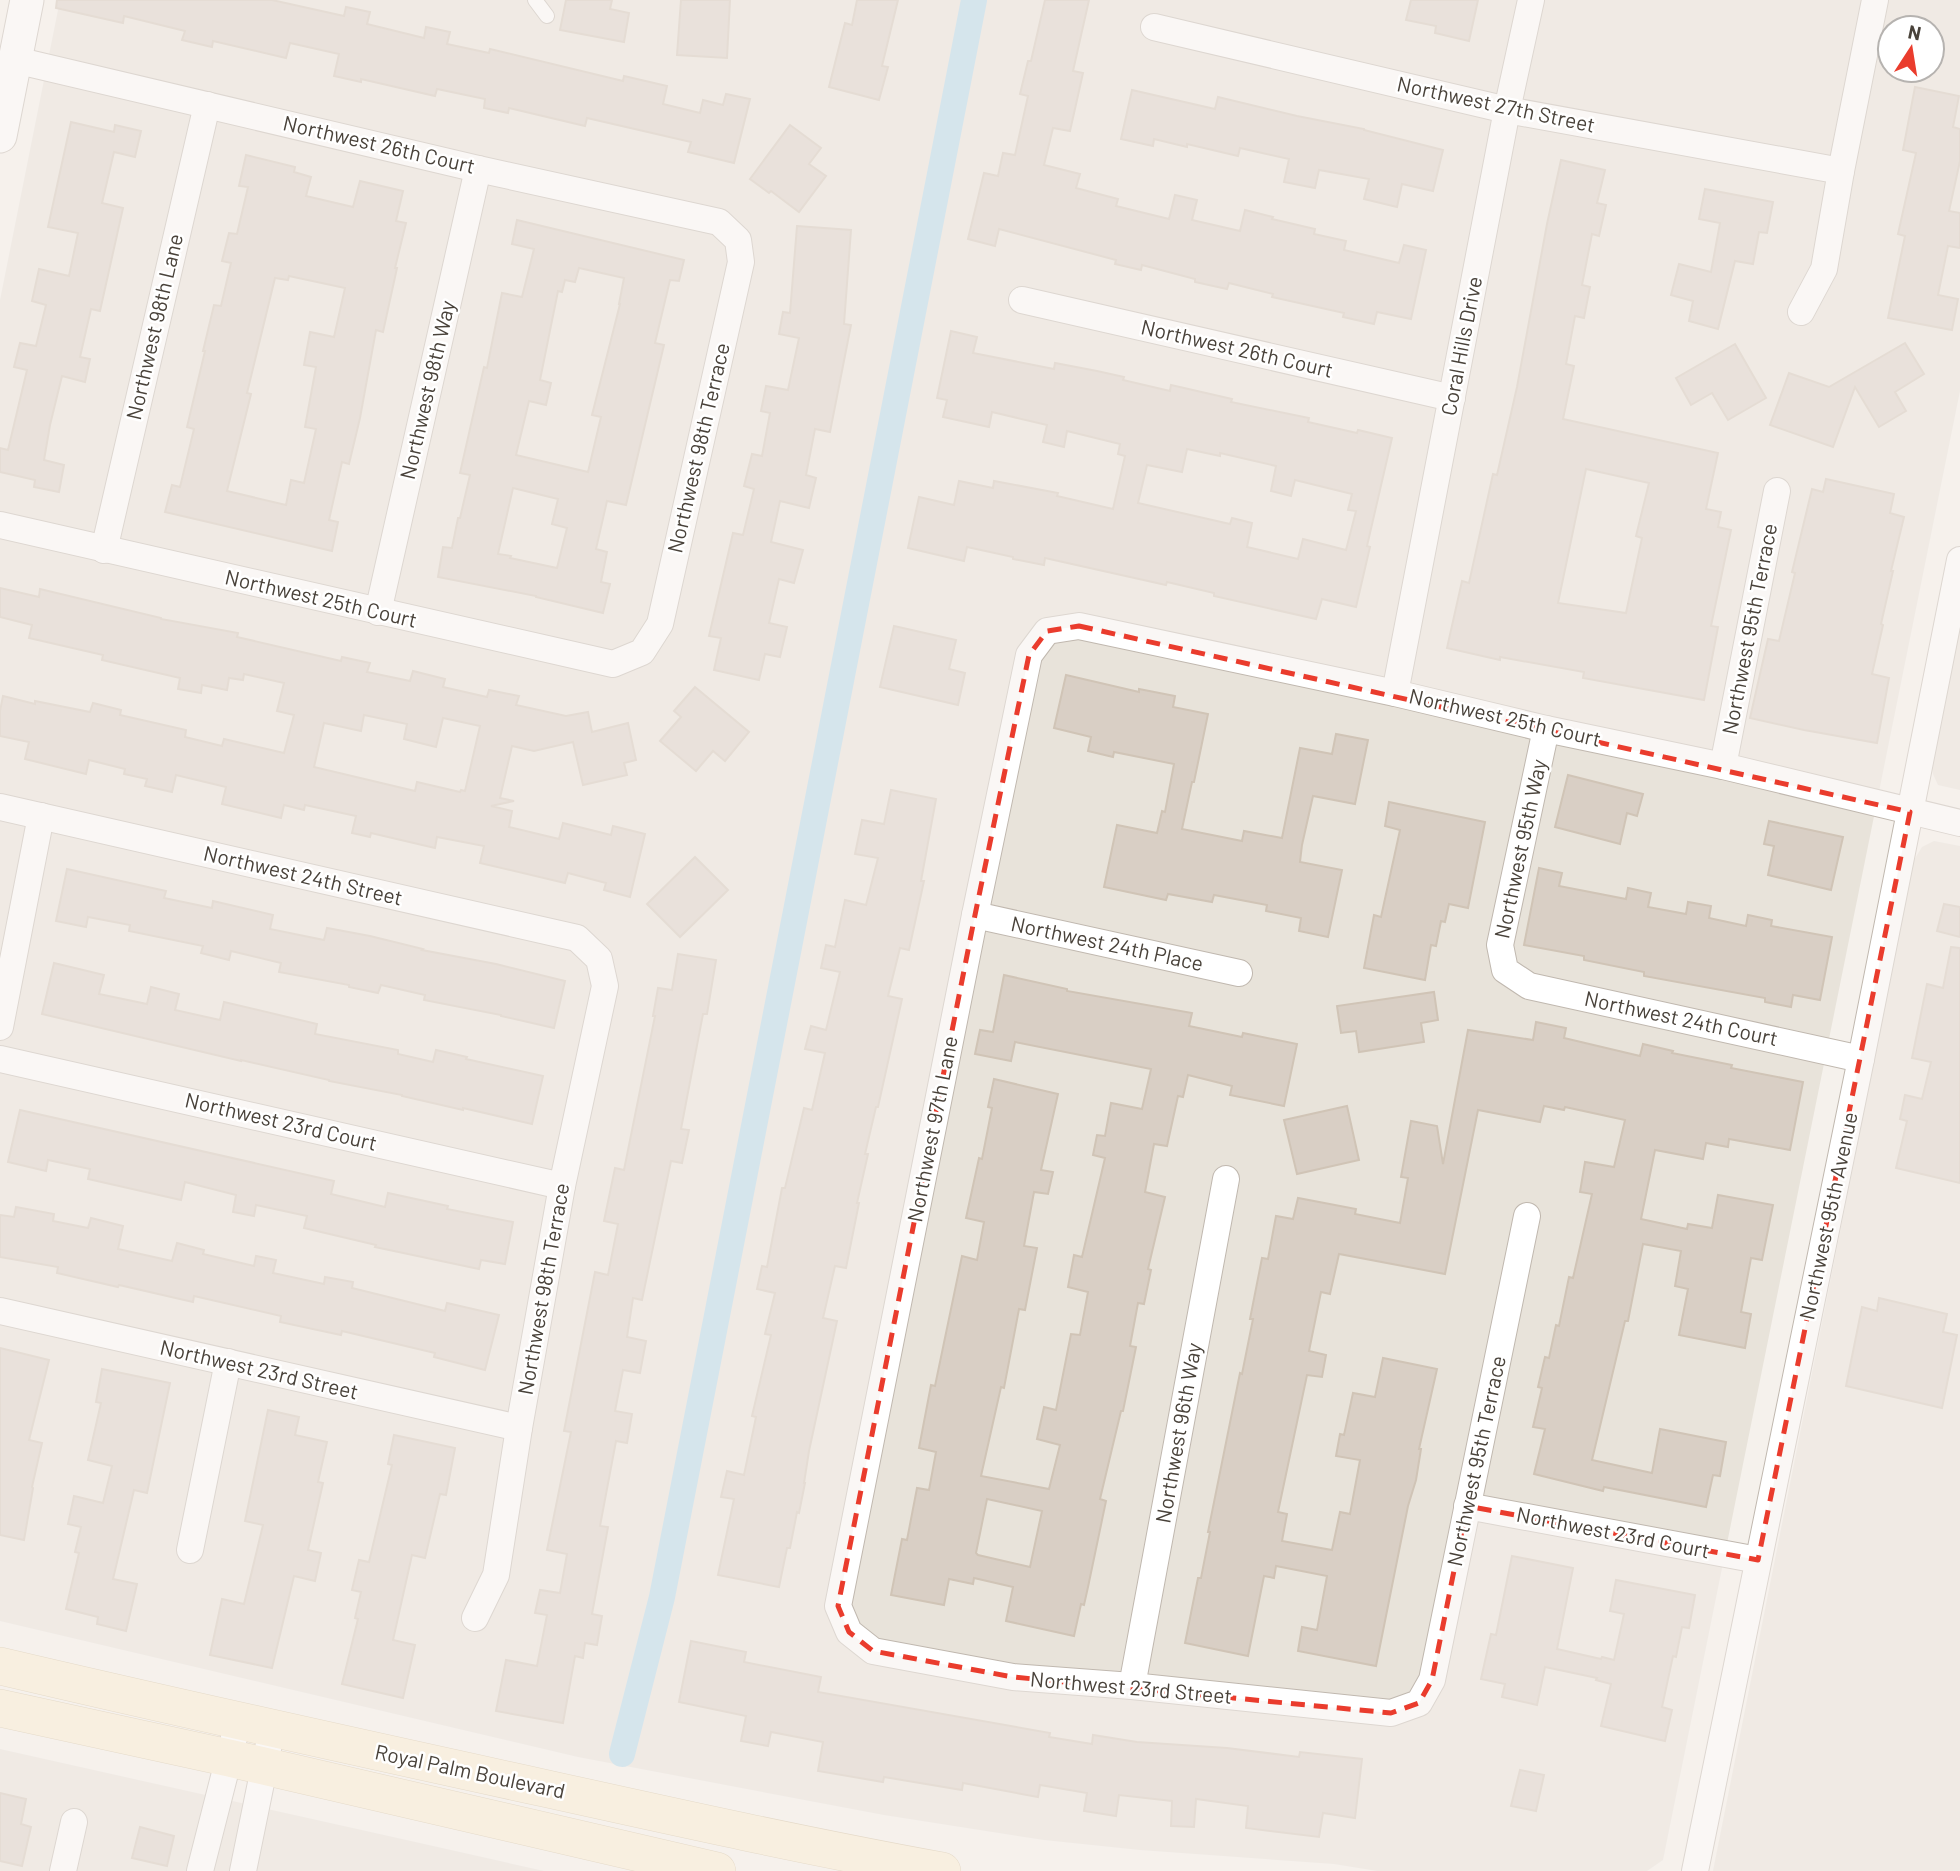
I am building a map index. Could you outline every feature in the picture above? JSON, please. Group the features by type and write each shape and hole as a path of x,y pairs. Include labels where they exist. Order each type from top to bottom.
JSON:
{"main road":[{"name":"Royal Palm Boulevard","path":"0,1666 255,1725 856,1856 942,1871"},
{"name":"Royal Palm Boulevard","path":"0,1708 717,1871"}],"street":[{"path":"0,136 27,0"},
{"name":"Coral Hills Drive","path":"1395,693 1507,110 1531,0"},
{"path":"1801,312 1824,270 1875,0"},
{"name":"Northwest 27th Street","path":"1154,27 1507,110 1841,171"},
{"name":"Northwest 26th Court","path":"15,60 478,169 719,222 738,240"},
{"name":"Northwest 98th Lane","path":"104,550 206,105"},
{"name":"Northwest 98th Way","path":"378,612 478,169"},
{"name":"Northwest 98th Terrace","path":"642,652 660,624 741,262 738,240"},
{"name":"Northwest 26th Court","path":"1022,300 1452,398"},
{"name":"Northwest 95th Terrace","path":"1723,766 1777,491"},
{"name":"Northwest 25th Court","path":"0,526 613,664 642,652"},
{"name":"Northwest 95th Avenue","path":"1695,1871 1960,560"},
{"name":"Northwest 25th Court","path":"1047,631 1079,626 1723,766 1960,823"},
{"name":"Northwest 97th Lane","path":"849,1632 838,1606 1028,655 1047,631"},
{"name":"Northwest 95th Way","path":"1505,970 1500,944 1546,729"},
{"name":"Northwest 24th Street","path":"0,807 577,938 599,959"},
{"path":"0,1027 41,816"},
{"name":"Northwest 24th Place","path":"975,915 1240,973"},
{"name":"Northwest 98th Terrace","path":"475,1618 496,1575 562,1186 605,986 599,959"},
{"name":"Northwest 24th Court","path":"1505,970 1529,986 1861,1059"},
{"name":"Northwest 23rd Court","path":"0,1059 562,1186"},
{"name":"Northwest 96th Way","path":"1132,1686 1226,1179"},
{"name":"Northwest 95th Terrace","path":"1419,1703 1432,1680 1527,1216"},
{"name":"Northwest 23rd Street","path":"0,1311 519,1428"},
{"path":"190,1550 228,1362"},
{"name":"Northwest 23rd Court","path":"1467,1506 1759,1560"},
{"name":"Northwest 23rd Street","path":"849,1632 873,1651 1013,1677 1132,1686 1391,1713 1419,1703"},
{"path":"200,1871 229,1758 255,1725"},
{"path":"243,1871 264,1766 255,1725"},
{"path":"63,1871 74,1822"}],"lane":[{"path":"535,0 547,16"}],"highlighted area":[{"path":"1079,626 1910,812 1758,1560 1467,1506 1432,1680 1419,1703 1391,1713 1013,1677 873,1651 849,1632 838,1606 1029,655 1047,631"}],"shaded area":[{"path":"60,0 1960,0 1960,391 1663,1860 1647,1871 1377,1871 1334,1864 1044,1840 884,1815 578,1757 0,1621 0,300"},
{"path":"1960,618 1960,790 1938,785 1931,760"},
{"path":"1934,841 1960,846 1960,1871 1713,1871 1914,860 1922,847"},
{"path":"0,1749 393,1837 544,1871 0,1871"}],"building":[{"path":"57,0 272,0 344,16 346,7 370,12 367,24 424,38 426,27 450,32 447,44 489,53 490,49 623,81 624,76 667,86 663,104 700,113 703,100 723,105 726,94 750,99 734,163 688,152 691,142 587,118 585,126 509,108 508,113 484,108 485,99 437,89 435,96 361,79 361,82 334,76 339,54 290,43 286,58 213,41 212,47 182,40 185,31 124,16 123,23 56,8"},
{"path":"566,0 612,0 610,9 629,13 624,42 560,30"},
{"path":"681,0 730,0 727,58 677,55"},
{"path":"857,0 898,0 882,66 888,67 879,100 829,87 845,23 852,25"},
{"path":"1045,0 1089,0 1073,71 1083,73 1070,131 1053,128 1044,165 1080,174 1076,188 1118,199 1116,206 1169,219 1175,195 1197,200 1192,220 1240,231 1245,210 1315,229 1314,234 1346,241 1344,250 1399,263 1404,245 1426,250 1411,319 1377,312 1374,324 1343,317 1344,313 1272,297 1273,294 1229,283 1227,289 1142,265 1141,270 1115,264 1116,260 999,229 995,246 968,239 984,173 998,176 1003,153 1015,155 1028,96 1020,94 1028,61 1031,61"},
{"path":"1411,0 1478,0 1469,41 1435,33 1436,26 1406,20"},
{"path":"1915,87 1959,96 1953,127 1960,129 1960,161 1949,211 1960,213 1960,248 1948,246 1938,295 1958,299 1952,330 1888,318 1905,236 1898,234 1916,153 1903,150"},
{"path":"1132,90 1215,109 1218,97 1364,129 1443,150 1433,191 1402,184 1397,207 1364,199 1369,179 1319,170 1315,188 1284,182 1289,159 1240,148 1238,156 1154,139 1153,146 1121,139"},
{"path":"71,122 114,132 115,125 141,131 135,157 114,152 102,203 123,208 100,311 91,309 80,357 90,359 85,382 62,376 50,425 44,460 64,465 59,492 34,487 35,480 0,472 0,448 8,450 27,370 14,367 20,343 36,346 46,305 32,301 39,269 69,276 78,233 48,227"},
{"path":"790,125 821,148 809,164 826,176 799,212 750,179"},
{"path":"246,155 295,167 294,172 311,177 306,196 353,207 360,181 403,191 396,221 406,223 383,332 376,330 349,464 342,462 329,520 338,522 332,551 165,512 172,485 180,487 194,429 187,427 203,351 214,305 221,306 231,263 222,261 229,233 237,234 248,187 239,186","holes":["289,276 345,288 334,337 310,332 304,365 316,367 305,427 316,429 304,483 291,480 286,505 227,491 275,278 288,280"]},
{"path":"1561,160 1605,170 1597,203 1606,205 1599,236 1592,234 1582,285 1590,287 1584,318 1575,316 1566,364 1574,366 1563,419 1718,453 1706,509 1721,512 1718,527 1731,530 1711,626 1718,627 1704,700 1583,678 1584,672 1500,657 1500,660 1447,648 1462,581 1469,583 1493,474 1497,475 1517,387","holes":["1586,469 1649,483 1636,536 1642,538 1626,613 1558,603"]},
{"path":"1705,189 1773,202 1767,233 1759,232 1753,264 1735,261 1718,329 1689,321 1693,301 1671,295 1679,264 1711,272 1720,223 1699,219"},
{"path":"517,220 684,260 679,281 670,280 655,343 664,345 626,505 607,501 596,549 607,552 601,582 610,584 603,613 536,596 438,577 443,547 452,548 470,475 460,473 484,367 487,368 502,293 522,297 534,249 512,244","holes":["579,268 624,278 592,415 601,417 588,472 516,455 529,401 546,405 551,383 540,380 558,291 562,292 565,280 575,282","513,488 558,499 552,524 567,528 557,568 498,554"]},
{"path":"797,226 851,230 844,324 851,325 830,432 815,429 806,475 816,478 809,508 780,501 771,542 803,550 794,583 779,579 769,623 787,627 780,657 765,654 759,680 714,670 721,638 709,636 733,533 743,535 754,489 744,486 752,454 762,456 770,413 761,411 766,386 788,390 799,338 779,334 783,312 790,313"},
{"path":"951,331 977,337 973,353 1054,369 1055,363 1097,371 1170,391 1171,385 1232,399 1231,402 1309,418 1308,422 1392,438 1356,607 1322,599 1316,619 1214,596 1214,593 1167,582 1166,585 1045,558 1044,565 967,547 964,561 908,548 919,497 954,505 959,481 993,488 994,481 1058,493 1057,496 1113,509 1125,456 1118,454 1120,444 1067,431 1064,447 1043,442 1047,425 992,412 989,427 943,417 947,400 937,398","holes":["1187,449 1220,456 1220,453 1276,466 1271,491 1291,496 1295,480 1352,494 1348,510 1356,511 1346,550 1303,539 1298,559 1247,547 1252,523 1232,518 1230,524 1138,503 1147,465 1182,472"]},
{"path":"1905,343 1924,374 1895,392 1906,411 1879,427 1855,387 1833,447 1770,425 1789,373 1829,387"},
{"path":"1735,344 1766,398 1728,420 1712,393 1691,405 1676,378"},
{"path":"1826,479 1894,494 1890,513 1904,517 1872,674 1889,678 1877,743 1750,718 1768,639 1779,641 1812,489 1823,492"},
{"path":"0,588 39,597 40,589 161,619 238,633 237,637 341,661 342,657 370,663 367,672 410,681 413,671 445,679 443,687 487,697 489,690 519,696 516,705 566,716 588,712 592,732 628,723 636,760 624,763 627,775 583,785 573,742 534,751 512,746 500,798 514,801 491,806 512,811 509,827 559,839 563,823 611,835 613,826 645,834 630,897 604,890 606,883 568,873 565,883 480,863 484,846 437,837 435,848 371,833 370,837 352,833 356,816 305,805 304,810 284,805 281,818 222,804 226,787 176,775 172,792 145,786 147,779 124,774 125,769 89,760 86,774 25,759 29,742 0,736 3,696 90,712 93,703 121,710 120,715 186,730 185,737 222,746 224,739 284,753 294,715 277,711 284,683 244,674 243,680 229,678 227,690 202,685 201,693 178,689 180,678 102,660 103,655 29,638 32,625 0,617","holes":["364,715 407,724 404,739 436,747 443,718 480,726 465,791 417,782 415,791 314,767 324,723 361,731"]},
{"path":"894,626 956,640 949,669 965,673 958,705 880,687"},
{"path":"1066,675 1139,692 1139,689 1175,696 1173,707 1208,714 1182,829 1242,841 1244,831 1282,838 1300,748 1332,754 1336,734 1368,740 1355,804 1313,796 1302,845 1300,862 1342,870 1328,937 1299,931 1301,918 1266,911 1267,905 1214,895 1212,902 1168,894 1166,900 1104,887 1117,825 1157,833 1162,811 1165,812 1174,764 1114,752 1113,757 1088,751 1091,737 1054,728"},
{"path":"695,687 749,732 725,761 713,751 696,771 660,741 681,717 674,711"},
{"path":"1568,775 1643,794 1637,816 1627,813 1620,844 1555,827"},
{"path":"891,790 936,799 921,881 924,881 909,950 900,948 888,996 902,999 865,1154 868,1154 846,1268 835,1266 823,1318 837,1321 809,1451 799,1513 797,1512 790,1548 787,1548 779,1587 718,1575 734,1499 721,1497 727,1471 744,1475 756,1417 752,1416 771,1335 765,1334 775,1293 757,1289 762,1266 767,1267 782,1188 785,1188 804,1108 812,1110 825,1053 805,1049 811,1026 826,1030 840,972 821,968 826,945 835,947 845,900 866,905 878,858 855,854 862,820 884,824"},
{"path":"1389,802 1485,822 1468,908 1449,904 1445,922 1441,921 1436,946 1431,945 1425,980 1364,968 1374,915 1381,917 1400,830 1385,826"},
{"path":"1769,821 1843,837 1831,890 1768,875 1774,846 1764,844"},
{"path":"695,857 728,890 680,937 647,904"},
{"path":"1539,868 1562,873 1559,886 1626,899 1628,888 1651,893 1648,907 1686,914 1688,902 1711,906 1709,918 1746,926 1748,915 1772,920 1771,926 1832,937 1820,1000 1793,995 1791,1007 1765,1002 1765,998 1644,976 1644,972 1584,960 1584,956 1524,945"},
{"path":"67,869 166,891 164,898 212,908 213,901 273,915 270,929 324,940 327,928 565,981 554,1028 424,1000 425,995 381,985 378,993 279,972 281,963 231,951 229,960 201,953 203,946 129,931 130,925 88,917 86,927 56,921"},
{"path":"1944,904 1960,907 1960,937 1937,931"},
{"path":"1951,947 1960,948 1960,1183 1896,1168 1907,1121 1900,1119 1905,1095 1922,1099 1931,1062 1912,1058 1927,984 1943,988"},
{"path":"678,954 716,960 707,1014 703,1014 681,1129 689,1130 682,1163 671,1161 642,1300 633,1298 627,1337 646,1341 640,1373 623,1370 615,1411 632,1414 627,1443 616,1441 600,1526 608,1527 592,1614 602,1616 597,1645 585,1643 583,1658 575,1656 563,1723 496,1711 506,1660 537,1666 547,1615 535,1613 540,1590 560,1593 567,1554 547,1550 571,1432 564,1431 595,1272 608,1275 618,1224 604,1221 615,1168 624,1170 655,1016 658,988 672,990"},
{"path":"54,963 104,975 99,994 147,1004 151,987 179,994 175,1010 220,1020 224,1002 317,1024 315,1034 398,1050 398,1054 433,1062 436,1050 543,1076 532,1124 329,1081 42,1014"},
{"path":"1004,975 1067,991 1192,1013 1189,1026 1242,1037 1243,1033 1297,1044 1284,1106 1230,1095 1232,1086 1188,1075 1183,1097 1178,1096 1167,1146 1154,1144 1145,1192 1165,1197 1148,1269 1151,1270 1144,1304 1138,1303 1130,1346 1136,1347 1100,1499 1106,1501 1088,1587 1074,1636 1006,1621 1013,1587 974,1578 973,1584 949,1579 944,1605 891,1595 902,1539 907,1540 917,1488 929,1490 936,1452 919,1448 962,1256 977,1260 984,1222 966,1218 979,1158 982,1159 992,1108 988,1107 994,1079 1058,1094 1041,1170 1053,1172 1048,1194 1034,1192 1024,1246 1037,1248 1025,1310 1019,1309 1004,1388 1001,1387 981,1476 1049,1489 1060,1445 1037,1439 1044,1407 1056,1410 1071,1334 1080,1335 1088,1292 1068,1287 1074,1255 1082,1257 1105,1158 1093,1155 1097,1135 1105,1136 1111,1103 1142,1109 1151,1069 1015,1042 1011,1061 975,1054 980,1030 993,1032","holes":["987,1499 1042,1511 1030,1567 976,1553"]},
{"path":"1434,992 1438,1020 1421,1023 1424,1042 1359,1052 1356,1031 1341,1033 1337,1006"},
{"path":"1536,1022 1566,1028 1564,1038 1640,1056 1643,1044 1732,1065 1731,1068 1803,1082 1790,1150 1729,1139 1728,1147 1706,1143 1703,1159 1655,1150 1641,1219 1687,1229 1688,1224 1712,1228 1718,1195 1773,1205 1762,1260 1751,1258 1741,1312 1751,1314 1745,1348 1679,1335 1688,1289 1675,1286 1681,1251 1643,1244 1628,1321 1625,1321 1592,1460 1652,1473 1660,1429 1726,1442 1720,1476 1713,1475 1706,1507 1604,1487 1603,1491 1534,1474 1545,1429 1533,1427 1542,1388 1538,1387 1545,1357 1549,1358 1556,1325 1559,1326 1569,1277 1573,1278 1592,1194 1580,1192 1585,1162 1614,1167 1625,1120 1565,1107 1564,1110 1544,1106 1540,1122 1478,1110 1445,1274 1339,1254 1330,1294 1321,1292 1309,1351 1326,1355 1322,1377 1307,1375 1278,1512 1287,1514 1282,1541 1332,1550 1340,1512 1350,1514 1360,1460 1336,1456 1340,1434 1344,1435 1353,1393 1375,1397 1383,1358 1437,1369 1376,1666 1298,1651 1302,1627 1317,1630 1327,1576 1276,1566 1274,1578 1264,1576 1248,1656 1185,1643 1198,1578 1201,1578 1208,1532 1253,1319 1250,1319 1262,1258 1268,1259 1276,1216 1293,1219 1298,1198 1356,1209 1355,1214 1400,1223 1408,1178 1401,1177 1411,1121 1437,1126 1443,1164 1468,1030 1533,1040"},
{"path":"1347,1106 1359,1160 1297,1174 1284,1120"},
{"path":"20,1110 334,1181 331,1194 385,1207 388,1193 448,1206 447,1209 513,1222 505,1264 481,1260 479,1269 375,1247 376,1245 304,1228 307,1216 256,1205 254,1216 233,1212 236,1195 185,1182 181,1200 88,1179 90,1169 48,1160 46,1171 8,1162"},
{"path":"16,1207 54,1214 53,1221 88,1228 91,1218 123,1226 118,1249 172,1261 177,1243 204,1250 203,1254 254,1266 256,1256 276,1260 273,1273 324,1284 325,1277 353,1282 352,1288 445,1311 447,1303 499,1315 485,1370 434,1357 435,1353 342,1331 341,1335 280,1322 281,1316 194,1296 193,1302 119,1285 118,1287 57,1273 58,1267 0,1257 0,1215 14,1217"},
{"path":"1879,1298 1947,1314 1943,1332 1957,1335 1942,1408 1846,1386 1862,1307 1877,1311"},
{"path":"0,1348 49,1360 29,1440 42,1443 24,1540 0,1535"},
{"path":"102,1369 170,1383 147,1493 134,1490 113,1579 137,1584 126,1631 97,1624 98,1617 66,1609 79,1553 75,1552 81,1527 68,1524 74,1496 103,1503 112,1466 88,1460 101,1403 96,1402"},
{"path":"268,1410 299,1417 295,1435 327,1442 318,1482 323,1483 308,1550 321,1553 315,1581 294,1576 272,1668 210,1655 222,1599 244,1604 263,1525 245,1521"},
{"path":"394,1435 455,1448 446,1495 440,1494 425,1558 412,1555 393,1640 415,1645 403,1698 342,1684 358,1619 355,1618 361,1592 352,1590 359,1560 369,1562 392,1465 388,1464"},
{"path":"1512,1556 1573,1568 1557,1649 1601,1659 1614,1660 1624,1614 1610,1611 1616,1580 1695,1595 1689,1628 1682,1627 1676,1657 1673,1656 1662,1707 1672,1710 1665,1741 1601,1726 1611,1684 1596,1680 1597,1678 1545,1667 1537,1705 1502,1697 1505,1684 1481,1679 1491,1634 1496,1635"},
{"path":"691,1641 746,1652 744,1662 821,1677 818,1692 1050,1733 1049,1737 1092,1744 1093,1735 1137,1742 1227,1748 1299,1757 1300,1752 1362,1759 1355,1818 1323,1813 1319,1837 1246,1828 1248,1806 1196,1799 1194,1827 1171,1826 1172,1801 1119,1795 1116,1816 1084,1811 1087,1793 1040,1785 1038,1797 963,1783 962,1790 884,1777 883,1782 818,1771 823,1742 771,1732 768,1746 741,1741 746,1716 679,1702"},
{"path":"1520,1770 1544,1775 1536,1811 1511,1806"},
{"path":"0,1793 26,1799 21,1824 31,1827 22,1866 0,1861"},
{"path":"140,1827 174,1836 167,1866 132,1858"}],"waterway":[{"path":"622,1754 662,1597 974,0"}]}
